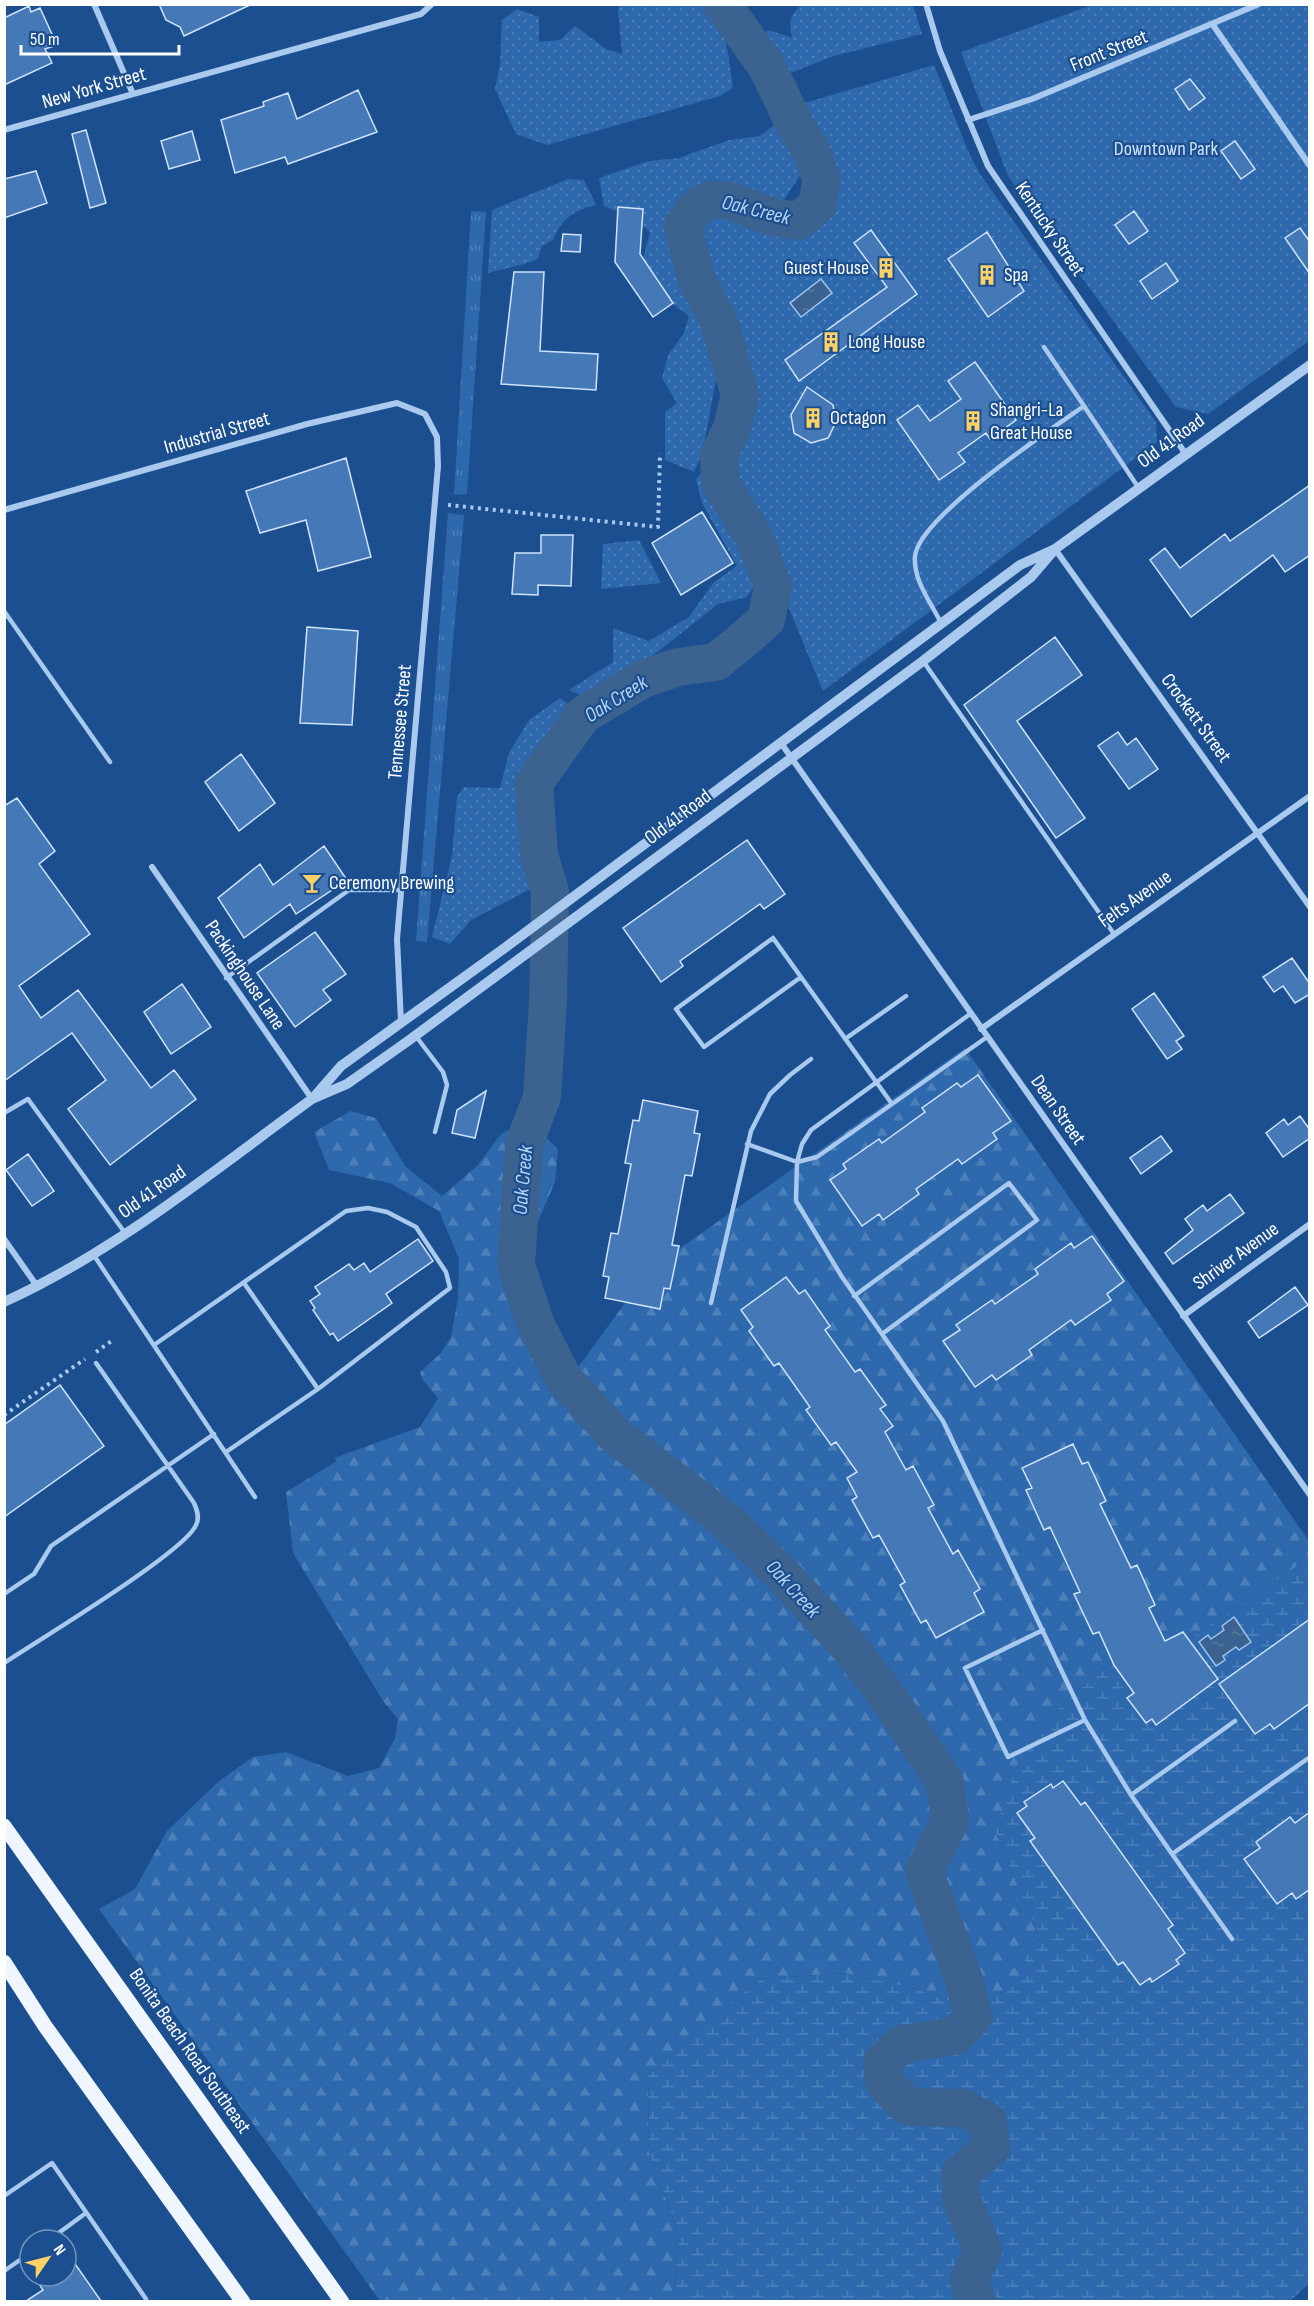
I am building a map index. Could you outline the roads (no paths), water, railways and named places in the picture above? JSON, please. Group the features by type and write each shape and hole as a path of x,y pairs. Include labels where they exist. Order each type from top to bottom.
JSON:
{"main road":[{"name":"Bonita Beach Road Southeast","path":"4,1826 342,2301"},
{"path":"4,1962 45,2026 243,2301"}],"street":[{"path":"94,4 133,94"},
{"name":"New York Street","path":"4,130 421,14 432,4"},
{"name":"Kentucky Street","path":"926,4 940,51 988,166 1185,453"},
{"name":"Front Street","path":"968,120 1032,99 1259,4"},
{"path":"1213,25 1310,166"},
{"name":"Old 41 Road","path":"312,1100 341,1066 506,947 941,622 1020,565 1055,549 1310,364"},
{"name":"Industrial Street","path":"4,510 307,424 397,403 424,414 431,426"},
{"name":"Tennessee Street","path":"401,1022 397,939 435,504 437,437 431,426"},
{"name":"Old 41 Road","path":"4,1302 37,1287 93,1254 312,1100 347,1084 416,1035 791,756 923,661 1031,577 1055,549"},
{"name":"Crockett Street","path":"1055,549 1310,908"},
{"name":"Dean Street","path":"781,743 1310,1495"},
{"name":"Felts Avenue","path":"981,1029 1310,796"},
{"name":"Packinghouse Lane","path":"152,867 226,978 312,1100"},
{"name":"Shriver Avenue","path":"1183,1316 1310,1224"},
{"path":"4,1239 37,1287"}],"lane":[{"path":"1044,347 1138,487"},
{"path":"941,622 915,574 915,553 922,536 942,514 1084,406"},
{"path":"4,611 110,762"},
{"path":"923,661 1114,934"},
{"path":"226,978 349,890 401,890"},
{"path":"801,977 704,1047 676,1009 773,938 801,977 876,1083 892,1104"},
{"path":"845,1039 906,996"},
{"path":"970,1014 811,1130 802,1144 797,1162 796,1201 854,1296 943,1421 1085,1720 1131,1795 1232,1939"},
{"path":"416,1035 443,1072 447,1085 435,1132"},
{"path":"747,1144 797,1162 817,1157 987,1037"},
{"path":"711,1303 747,1144 761,1107 789,1075 811,1059"},
{"path":"4,1113 28,1098 125,1233"},
{"path":"854,1296 1009,1183 1037,1220 882,1334"},
{"path":"154,1345 346,1211 368,1208 387,1212 416,1227 446,1272 450,1288 318,1389 226,1452"},
{"path":"93,1254 255,1497"},
{"path":"244,1283 318,1389"},
{"path":"4,1663 173,1550 189,1536 197,1525 198,1515 194,1503 96,1363"},
{"path":"4,1594 34,1574 51,1546 214,1434"},
{"path":"1043,1630 965,1668 1008,1756 1085,1720"},
{"path":"1131,1795 1235,1721"},
{"path":"1172,1854 1310,1757"},
{"path":"4,2196 52,2163 146,2299"},
{"path":"66,2228 87,2213"},
{"path":"4,2271 18,2261"}],"water":[{"path":"821,279 832,293 801,317 790,303"},
{"path":"1234,1617 1251,1642 1239,1650 1236,1647 1223,1656 1225,1660 1216,1666 1199,1642 1208,1635 1211,1639 1224,1630 1222,1626"}],"waterway":[{"name":"Oak Creek","path":"722,4 767,67 795,125 813,154 821,179 818,204 799,221 774,217 733,202 712,200 702,204 692,213 683,227 696,278 719,322 740,395 732,428 719,455 720,482 754,537 773,586 766,620 743,640 716,662 678,667 643,679 583,715 534,783 539,855 550,891 548,1002 542,1097 524,1144 516,1265 536,1325 563,1378 616,1436 729,1523 781,1573 849,1647 882,1689 945,1782 950,1821 924,1871 964,1980 973,2017 955,2036 902,2044 882,2062 884,2082 908,2107 963,2108 988,2121 991,2148 960,2174 961,2198 983,2250 969,2280 977,2302"}],"place":[{"name":"Guest House","path":"886,268"},
{"name":"Spa","path":"987,275"},
{"name":"Long House","path":"831,342"},
{"name":"Octagon","path":"813,418"},
{"name":"Shangri-La Great House","path":"973,421"},
{"name":"Ceremony Brewing","path":"312,883"}],"park label":[{"name":"Downtown Park","path":"1166,149"}]}
